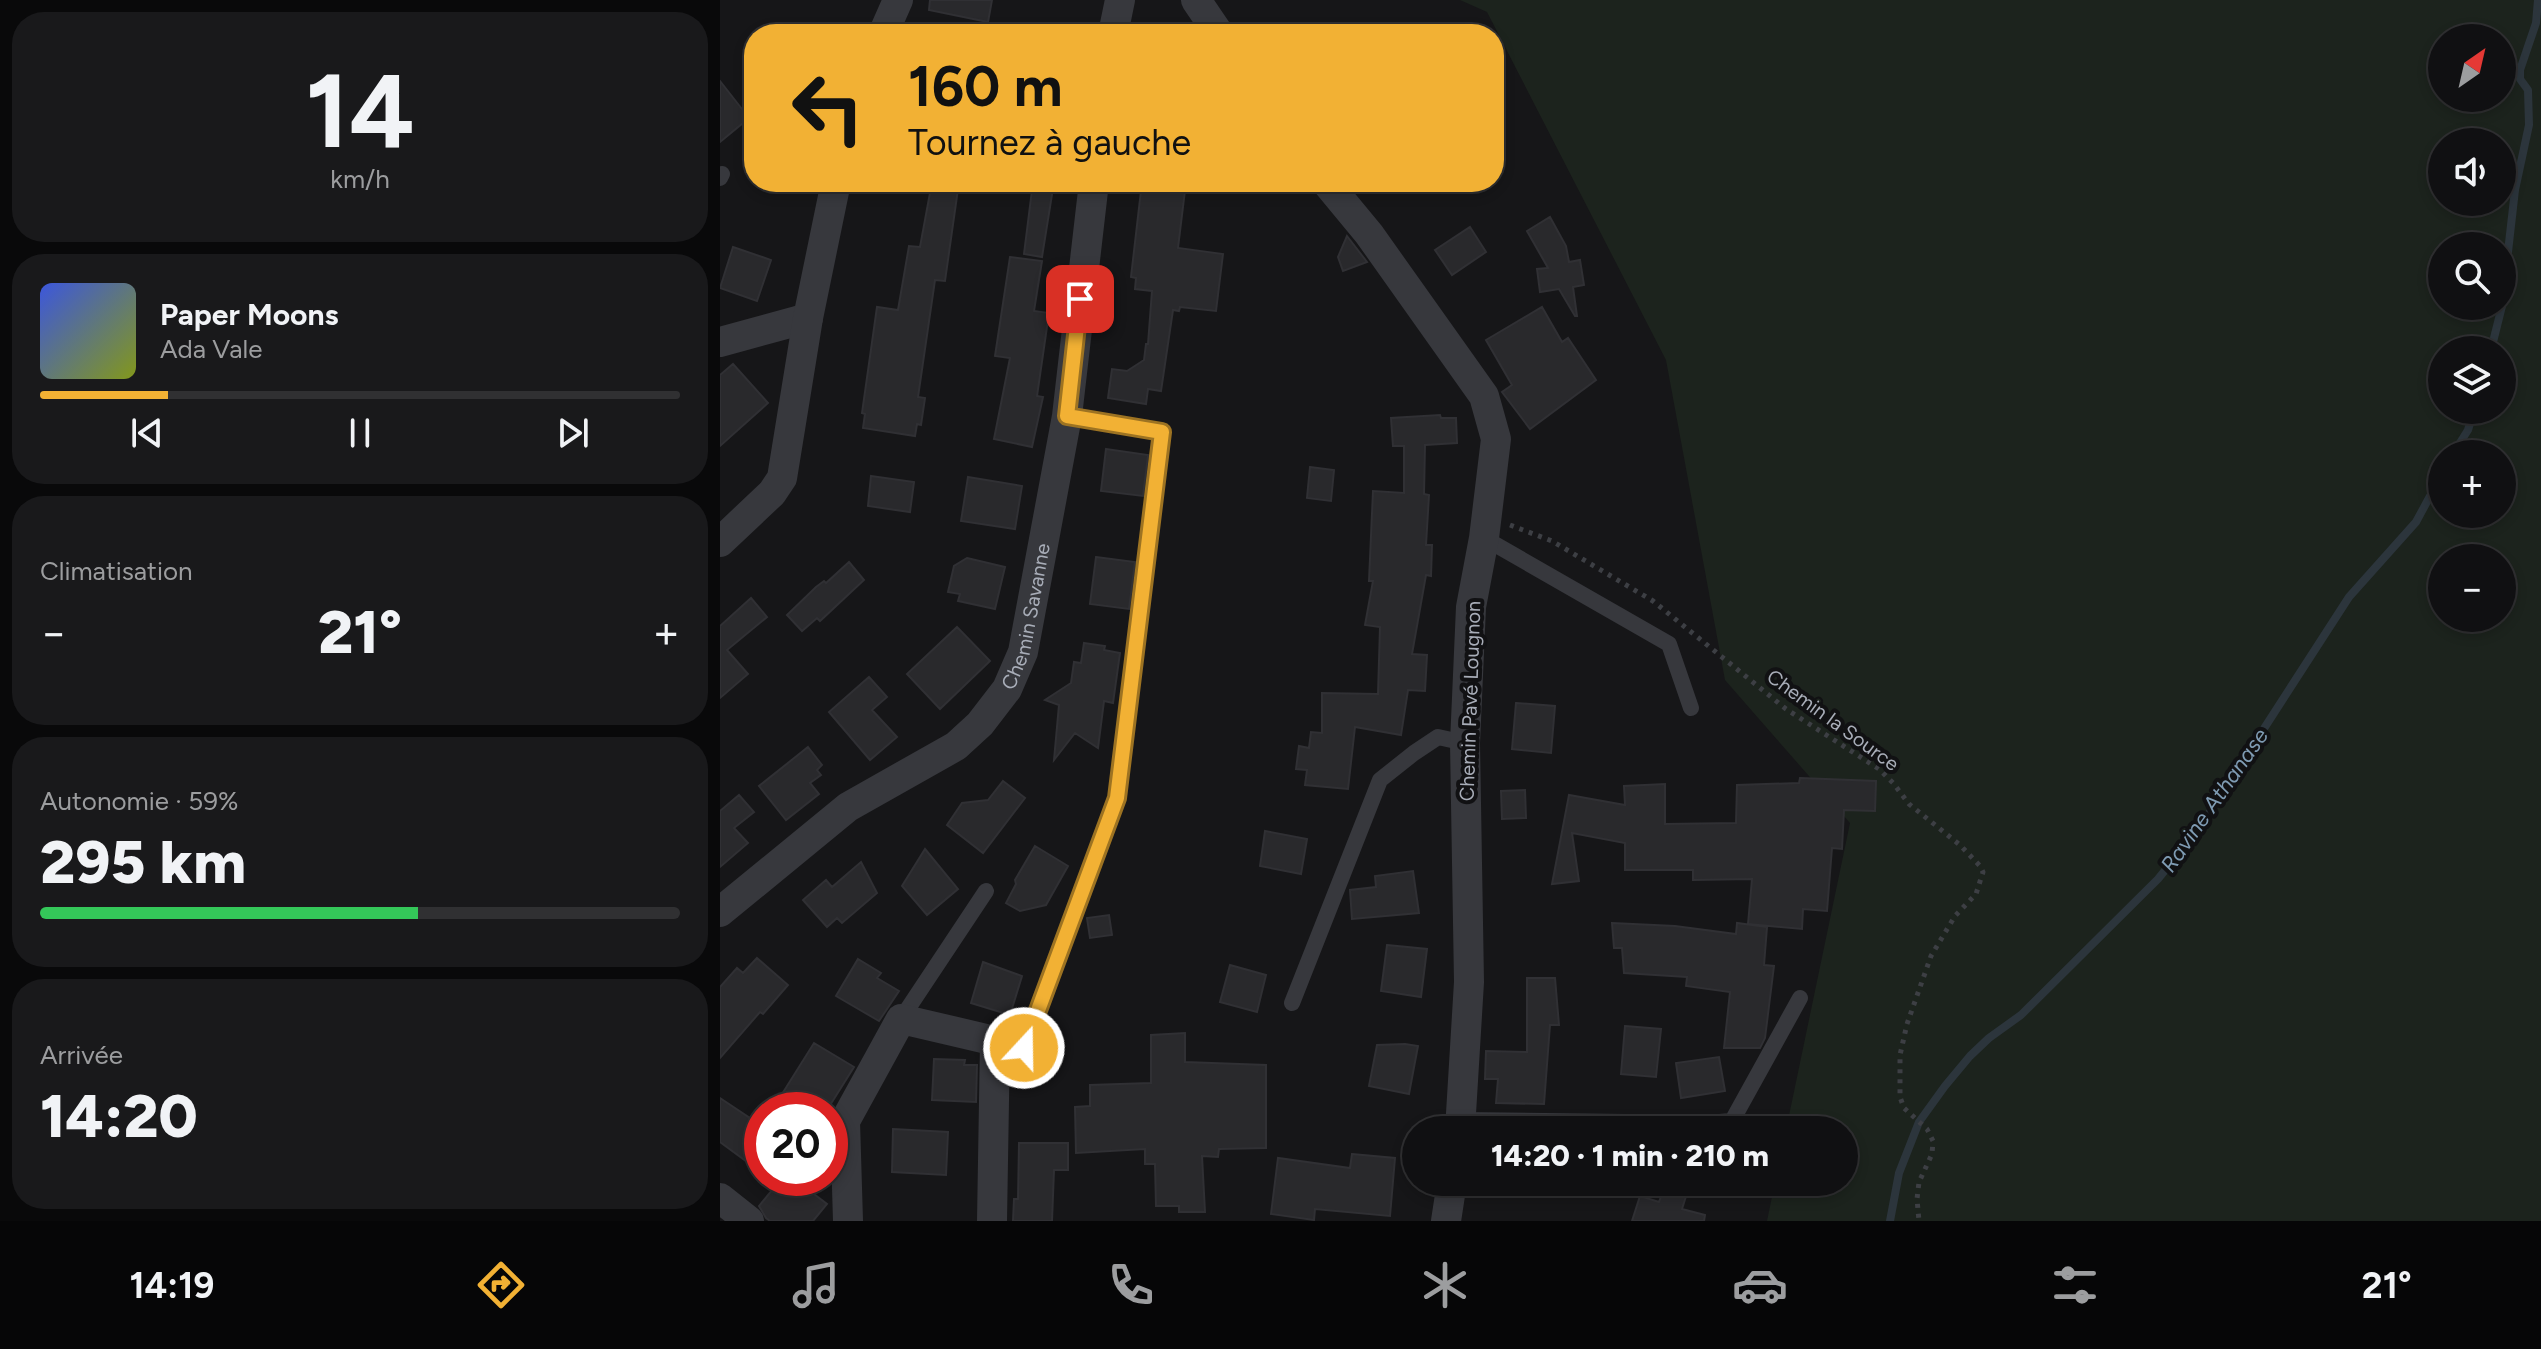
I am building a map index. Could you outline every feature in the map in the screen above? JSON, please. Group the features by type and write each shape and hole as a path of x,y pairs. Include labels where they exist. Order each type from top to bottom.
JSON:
{"street":[{"path":"887,24 898,0"},
{"path":"1115,24 1120,0"},
{"path":"1196,0 1212,24"},
{"path":"720,542 772,493 782,478 808,318 834,192"},
{"name":"Chemin Savanne","path":"720,912 848,807 956,746 980,724 1007,689 1023,652 1067,416 1093,192"},
{"name":"Chemin Pavé Lougnon","path":"1334,192 1369,234 1484,396 1496,439 1484,538 1471,607 1465,743 1469,982 1462,1116"},
{"path":"720,342 808,318"},
{"path":"848,1221 845,1121 901,1019 995,1041 992,1221"},
{"path":"1446,1221 1450,1196"},
{"path":"720,1198 749,1221"}],"lane":[{"path":"995,1041 1024,1048 1117,798 1162,432 1067,416"},
{"path":"1484,538 1669,644 1691,708"},
{"path":"1292,1003 1380,780 1438,737 1465,743"},
{"path":"901,1019 986,891"},
{"path":"1735,1116 1800,998"}],"path":[{"name":"Chemin la Source","path":"1487,508 1501,521 1552,541 1653,601 1786,709 1879,769 1909,804 1960,845 1980,866 1983,872 1976,894 1955,916 1931,956 1907,1024 1900,1055 1900,1097 1904,1108 1927,1129 1933,1141 1932,1154 1919,1182 1919,1221"}],"shaded area":[{"path":"1460,0 2541,0 2541,1221 1767,1221 1772,1196 1858,1196 1858,1116 1789,1116 1850,823 1725,680 1666,360 1504,45 1504,24 1493,24 1487,12"}],"building":[{"path":"930,0 992,0 988,22 929,10"},
{"path":"720,81 744,112 744,122 720,142"},
{"path":"930,192 958,192 945,281 935,280 918,397 925,398 921,425 917,424 915,436 863,428 865,414 862,413 877,307 898,310 909,246 920,247"},
{"path":"1032,192 1052,192 1042,257 1024,254"},
{"path":"1141,192 1185,192 1178,248 1223,254 1216,311 1180,307 1179,311 1173,310 1161,391 1148,389 1146,404 1108,398 1112,369 1127,371 1144,360 1148,344 1152,291 1135,289 1136,278 1131,277"},
{"path":"1550,217 1566,246 1569,262 1580,260 1584,285 1573,287 1577,316 1559,289 1540,292 1537,269 1548,268 1527,231"},
{"path":"1470,227 1486,252 1452,275 1435,250"},
{"path":"1347,236 1367,262 1343,271 1338,257"},
{"path":"733,247 771,260 757,301 720,288"},
{"path":"1010,257 1042,261 1034,311 1049,313 1037,396 1043,397 1032,447 994,439 1010,358 995,356"},
{"path":"1542,307 1562,342 1568,338 1596,380 1530,429 1502,392 1512,385 1486,340"},
{"path":"733,364 768,403 720,446 720,375"},
{"path":"1440,415 1441,418 1456,418 1457,443 1425,445 1424,494 1429,495 1426,545 1432,545 1431,576 1426,575 1412,654 1427,655 1425,691 1408,690 1401,735 1355,727 1348,789 1305,785 1307,770 1296,769 1299,746 1309,748 1311,732 1322,733 1322,693 1378,694 1380,627 1365,625 1373,581 1369,581 1373,491 1404,493 1404,446 1393,446 1391,418"},
{"path":"1106,449 1148,455 1143,496 1101,491"},
{"path":"1310,467 1334,470 1331,501 1307,498"},
{"path":"871,476 914,482 910,512 868,506"},
{"path":"968,477 1022,486 1015,529 961,521"},
{"path":"1096,557 1135,562 1129,609 1090,604"},
{"path":"967,558 1005,567 995,609 958,601 960,594 948,592 954,566"},
{"path":"849,562 864,580 820,621 817,618 802,631 787,615 816,587 824,581 826,583"},
{"path":"751,598 767,617 727,650 748,674 720,698 720,626"},
{"path":"957,627 990,661 940,709 907,674"},
{"path":"1084,643 1105,646 1104,650 1120,653 1113,703 1104,701 1098,748 1075,733 1054,760 1059,705 1045,700 1071,683 1074,662 1081,663"},
{"path":"869,677 887,697 872,710 897,737 870,760 829,712"},
{"path":"1516,703 1555,706 1551,753 1512,749"},
{"path":"808,747 822,765 817,770 821,775 810,783 819,794 786,820 759,786"},
{"path":"1800,778 1876,781 1875,811 1844,810 1842,849 1832,848 1827,911 1803,909 1802,929 1748,924 1752,879 1693,880 1693,870 1625,870 1625,843 1572,833 1579,881 1552,884 1569,795 1625,805 1624,786 1665,784 1665,824 1736,823 1737,785 1799,783"},
{"path":"1003,781 1025,798 983,853 947,825 962,803 988,800"},
{"path":"1525,790 1526,818 1502,819 1501,791"},
{"path":"739,795 754,812 734,828 748,843 720,867 720,811"},
{"path":"1265,831 1307,839 1301,874 1260,866"},
{"path":"1035,846 1068,866 1046,905 1020,911 1006,903 1015,880"},
{"path":"925,849 958,889 927,915 902,886"},
{"path":"861,862 877,893 842,923 837,918 827,927 803,900 826,880 832,887"},
{"path":"1413,871 1419,913 1352,919 1350,890 1376,887 1375,876"},
{"path":"1109,915 1112,935 1090,938 1087,918"},
{"path":"1612,923 1675,926 1736,934 1737,923 1767,927 1764,965 1774,966 1765,1038 1760,1048 1724,1048 1730,992 1686,986 1687,977 1624,973 1622,948 1614,948"},
{"path":"1387,945 1427,949 1421,997 1381,991"},
{"path":"757,958 788,985 720,1058 720,987 737,968 743,973"},
{"path":"858,959 881,973 877,978 899,991 879,1021 836,996"},
{"path":"983,962 1022,976 1010,1015 971,1003"},
{"path":"1230,965 1266,975 1257,1012 1220,1002"},
{"path":"1527,978 1555,978 1559,1025 1550,1025 1544,1104 1496,1103 1498,1079 1485,1079 1486,1051 1527,1052"},
{"path":"1625,1026 1661,1029 1656,1077 1621,1074"},
{"path":"1185,1033 1185,1062 1266,1065 1266,1148 1219,1149 1218,1157 1202,1156 1205,1212 1179,1212 1179,1206 1156,1206 1155,1164 1145,1164 1145,1149 1076,1153 1075,1107 1090,1106 1090,1085 1151,1083 1151,1035"},
{"path":"814,1043 854,1067 838,1092 783,1092"},
{"path":"1377,1045 1418,1046 1409,1094 1369,1086"},
{"path":"1719,1057 1725,1091 1681,1098 1676,1063"},
{"path":"934,1059 965,1060 964,1065 977,1065 976,1102 932,1100"},
{"path":"720,1098 744,1114 744,1160 720,1142"},
{"path":"893,1129 948,1132 946,1175 892,1172"},
{"path":"1019,1143 1068,1143 1068,1170 1054,1170 1052,1221 1013,1221 1014,1199 1018,1199"},
{"path":"1352,1154 1395,1158 1390,1216 1315,1209 1314,1220 1271,1214 1278,1158 1350,1168"},
{"path":"767,1196 817,1196 827,1204 813,1221 770,1221 759,1206"},
{"path":"1640,1196 1659,1202 1661,1196 1686,1196 1682,1209 1705,1215 1704,1221 1632,1221"}],"waterway":[{"name":"Ravine Athanase","path":"2510,232 2515,190 2529,125 2528,90 2520,79 2520,70 2536,23 2538,0"},
{"name":"Ravine Athanase","path":"2494,336 2498,320"},
{"name":"Ravine Athanase","path":"2462,440 2470,424"},
{"name":"Ravine Athanase","path":"1890,1221 1899,1173 1919,1122 1945,1086 1970,1056 2021,1015 2158,879 2201,826 2349,597 2416,522 2428,500"}],"route":[{"path":"1024,1048 1117,798 1162,432 1067,416 1080,299"}]}
